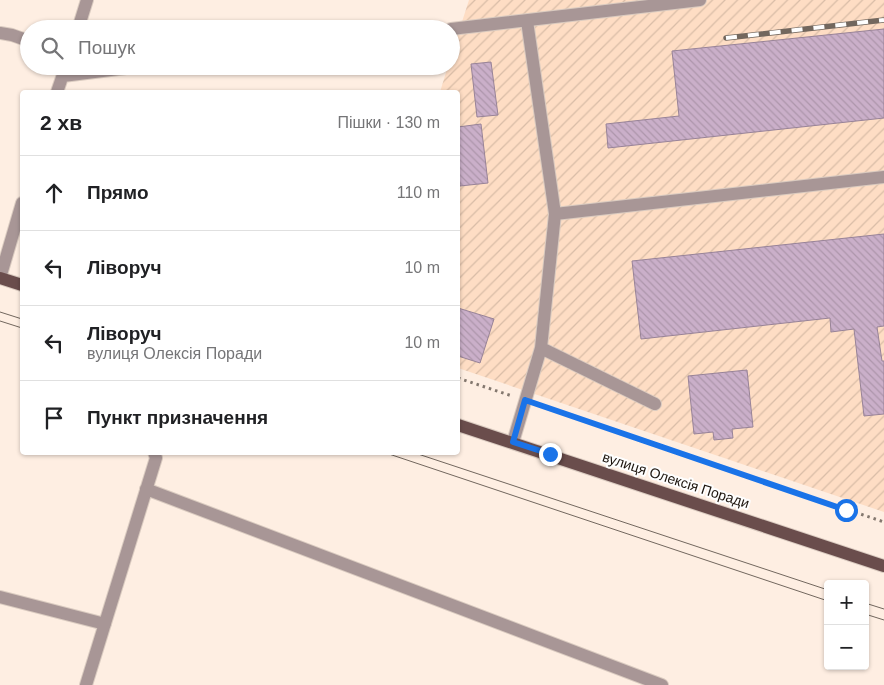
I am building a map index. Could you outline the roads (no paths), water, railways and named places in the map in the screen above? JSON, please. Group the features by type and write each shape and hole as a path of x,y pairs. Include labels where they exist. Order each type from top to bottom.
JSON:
{"main road":[{"path":"0,278 20,284"},
{"name":"вулиця Олексія Поради","path":"460,426 884,566"}],"street":[{"path":"81,20 87,0"},
{"path":"460,28 700,0"},
{"path":"513,442 541,348 555,214 526,20"},
{"path":"0,33 20,38"},
{"path":"59,90 63,75"},
{"path":"555,214 884,177"},
{"path":"0,278 20,210"},
{"path":"541,348 655,404"},
{"path":"86,685 158,455"},
{"path":"146,489 662,685"},
{"path":"0,597 105,624"}],"tram line":[{"path":"0,312 20,318"},
{"path":"0,321 20,327"},
{"path":"392,455 824,600"},
{"path":"421,455 824,589"},
{"path":"869,604 884,609"},
{"path":"869,615 884,620"}],"railway":[{"path":"726,38 884,20"}]}
